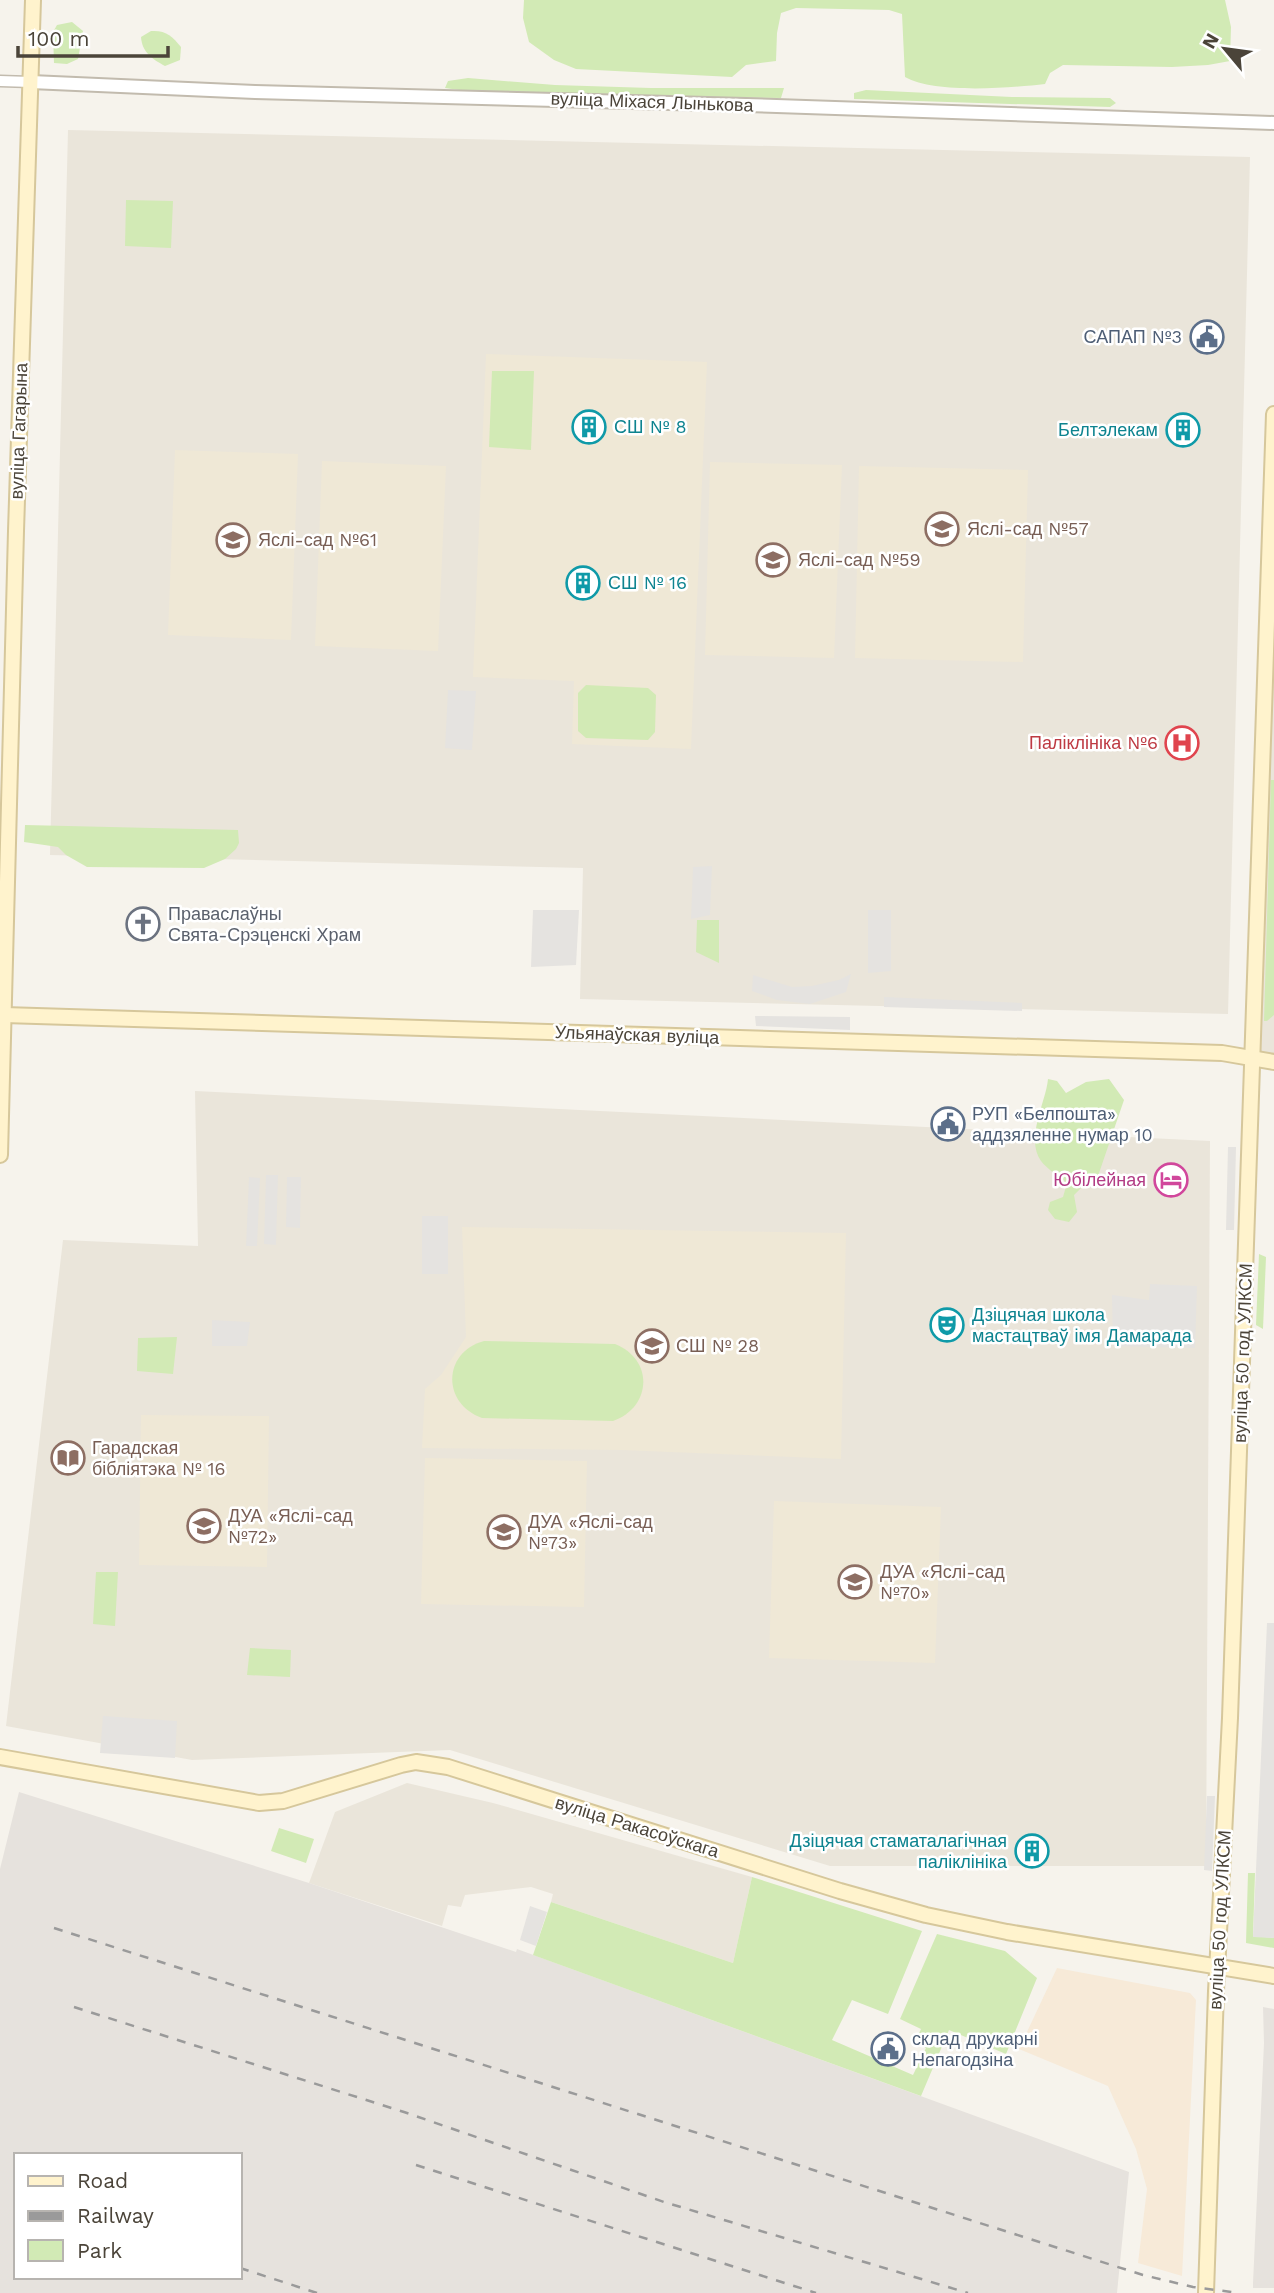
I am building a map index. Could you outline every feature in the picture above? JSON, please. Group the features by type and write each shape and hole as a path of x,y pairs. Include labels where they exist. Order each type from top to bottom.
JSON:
{"main road":[{"name":"вуліца Гагарына","path":"0,1155 33,0"},
{"name":"вуліца 50 год УЛКСМ","path":"1206,2293 1230,1718 1274,414"},
{"name":"Ульянаўская вуліца","path":"2,1015 1222,1053 1274,1062"},
{"name":"вуліца Ракасоўскага","path":"0,1757 259,1803 283,1801 416,1762 448,1767 840,1891 926,1915 1006,1932 1274,1976"}],"street":[{"path":"0,81 31,82"},
{"name":"вуліца Міхася Лынькова","path":"31,82 255,92 753,105 1274,123"}],"shaded area":[{"path":"68,130 1250,157 1228,1014 580,999 583,868 50,855"},
{"path":"486,354 707,362 691,749 572,744 574,681 473,677"},
{"name":"Яслі-сад №61","path":"175,450 298,454 291,640 168,635"},
{"path":"322,461 446,466 438,651 315,646"},
{"path":"1274,461 1274,1062 1253,1059"},
{"name":"Яслі-сад №59","path":"710,462 842,465 834,658 705,655"},
{"name":"Яслі-сад №57","path":"859,466 1028,470 1023,662 855,658"},
{"path":"448,690 476,691 472,750 445,748"},
{"path":"712,866 710,915 691,919 693,867"},
{"path":"533,910 579,910 576,965 531,967"},
{"path":"868,910 891,910 891,971 868,973"},
{"path":"851,974 846,992 810,1004 777,1000 752,991 753,975 792,987 812,986 839,980"},
{"path":"884,997 1022,1003 1022,1011 884,1007"},
{"path":"755,1016 850,1017 850,1030 756,1026"},
{"path":"195,1091 1210,1141 1206,1866 830,1866 450,1750 192,1760 6,1726 63,1240 198,1246"},
{"path":"1228,1147 1236,1147 1234,1230 1226,1230"},
{"path":"266,1175 278,1175 276,1245 264,1244"},
{"path":"249,1177 260,1178 257,1246 246,1246"},
{"path":"287,1177 301,1177 300,1228 286,1227"},
{"path":"422,1216 448,1216 448,1274 422,1274"},
{"name":"СШ № 28","path":"462,1227 846,1233 841,1459 621,1450 422,1448 425,1389 441,1375 466,1337"},
{"path":"1150,1284 1197,1286 1195,1348 1113,1346 1112,1295 1149,1300"},
{"path":"212,1320 250,1322 247,1346 212,1346"},
{"name":"ДУА «Яслі-сад №72»","path":"141,1415 269,1416 267,1567 139,1565"},
{"name":"ДУА «Яслі-сад №73»","path":"425,1458 587,1461 584,1607 421,1604"},
{"name":"ДУА «Яслі-сад №70»","path":"774,1501 941,1507 935,1663 769,1658"},
{"path":"1267,1623 1274,1623 1274,1938 1253,1937"},
{"path":"103,1716 177,1721 175,1758 100,1753"},
{"path":"407,1783 493,1803 752,1877 733,1963 551,1902 553,1894 531,1887 465,1895 461,1907 448,1905 442,1926 309,1883 335,1812"},
{"path":"19,1792 309,1883 516,1952 517,1949 1129,2172 1117,2293 0,2293 0,1869"},
{"path":"1207,1796 1215,1796 1212,1871 1204,1870"},
{"path":"530,1906 547,1912 536,1946 520,1940"},
{"path":"1057,1968 1190,1993 1196,2000 1182,2276 1138,2263 1147,2189 1136,2149 1108,2086 1019,2049"},
{"path":"1263,2007 1274,2009 1274,2288 1253,2288 1264,2043"}],"green space":[{"path":"524,0 1225,0 1231,27 1230,61 1172,67 1063,65 1050,73 1045,84 973,88 935,86 905,77 902,14 889,10 796,8 781,13 776,61 746,65 732,77 576,69 554,60 529,42 523,18"},
{"path":"72,22 83,31 78,59 67,64 54,63 53,32 57,25"},
{"path":"151,31 168,34 175,40 181,47 180,60 165,66 148,54 141,37"},
{"path":"468,78 555,85 784,88 781,98 572,96 473,92 445,88 448,81"},
{"path":"866,90 1012,97 1110,98 1116,103 1110,107 854,99 854,93"},
{"path":"126,200 173,201 171,248 125,246"},
{"path":"492,371 534,371 531,450 489,447"},
{"path":"586,685 648,688 656,695 655,732 648,740 586,738 578,731 578,693"},
{"path":"1271,780 1274,780 1274,1015 1264,1021"},
{"path":"25,825 238,830 239,843 225,859 204,868 87,867 58,847 24,842"},
{"path":"697,920 719,920 719,963 696,952"},
{"path":"1048,1079 1057,1081 1066,1093 1086,1082 1109,1079 1124,1100 1098,1176 1088,1181 1074,1195 1077,1212 1069,1222 1055,1219 1048,1210 1050,1202 1063,1197 1067,1183 1041,1161 1035,1142"},
{"path":"1259,1254 1266,1257 1263,1329 1256,1325"},
{"path":"177,1337 173,1374 137,1371 138,1338"},
{"path":"484,1341 615,1344 628,1351 637,1361 642,1372 641,1395 626,1415 613,1421 482,1418 459,1401 452,1378 461,1356 470,1347"},
{"path":"96,1572 118,1572 115,1626 93,1624"},
{"path":"250,1648 291,1650 290,1677 247,1675"},
{"path":"279,1828 314,1839 306,1863 271,1851"},
{"path":"1248,1873 1255,1873 1253,1936 1274,1938 1274,1948 1246,1943"},
{"path":"752,1877 922,1931 888,2014 852,2000 832,2040 913,2075 926,2048 915,2042 921,2029 900,2019 937,1934 1005,1951 1037,1978 1006,2054 949,2030 921,2096 533,1955 551,1902 733,1963"}],"railway":[{"path":"54,1928 1143,2275 1193,2287 1239,2293"},
{"path":"74,2007 404,2112 664,2202 968,2293"},
{"path":"416,2165 816,2293"},
{"path":"242,2269 317,2293"}],"place":[{"name":"САПАП №3","path":"1207,337"},
{"name":"СШ № 8","path":"589,427"},
{"name":"Белтэлекам","path":"1183,430"},
{"name":"Яслі-сад №57","path":"942,529"},
{"name":"Яслі-сад №61","path":"233,540"},
{"name":"Яслі-сад №59","path":"773,560"},
{"name":"СШ № 16","path":"583,583"},
{"name":"Паліклініка №6","path":"1182,743"},
{"name":"Праваслаўны Свята-Срэценскі Храм","path":"143,924"},
{"name":"РУП «Белпошта» аддзяленне нумар 10","path":"948,1124"},
{"name":"Юбілейная","path":"1171,1180"},
{"name":"Дзіцячая школа мастацтваў імя Дамарада","path":"947,1325"},
{"name":"СШ № 28","path":"652,1346"},
{"name":"Гарадская бібліятэка № 16","path":"68,1458"},
{"name":"ДУА «Яслі-сад №72»","path":"204,1526"},
{"name":"ДУА «Яслі-сад №73»","path":"504,1532"},
{"name":"ДУА «Яслі-сад №70»","path":"855,1582"},
{"name":"Дзіцячая стаматалагічная паліклініка","path":"1032,1851"},
{"name":"склад друкарні Непагодзіна","path":"888,2049"}]}
